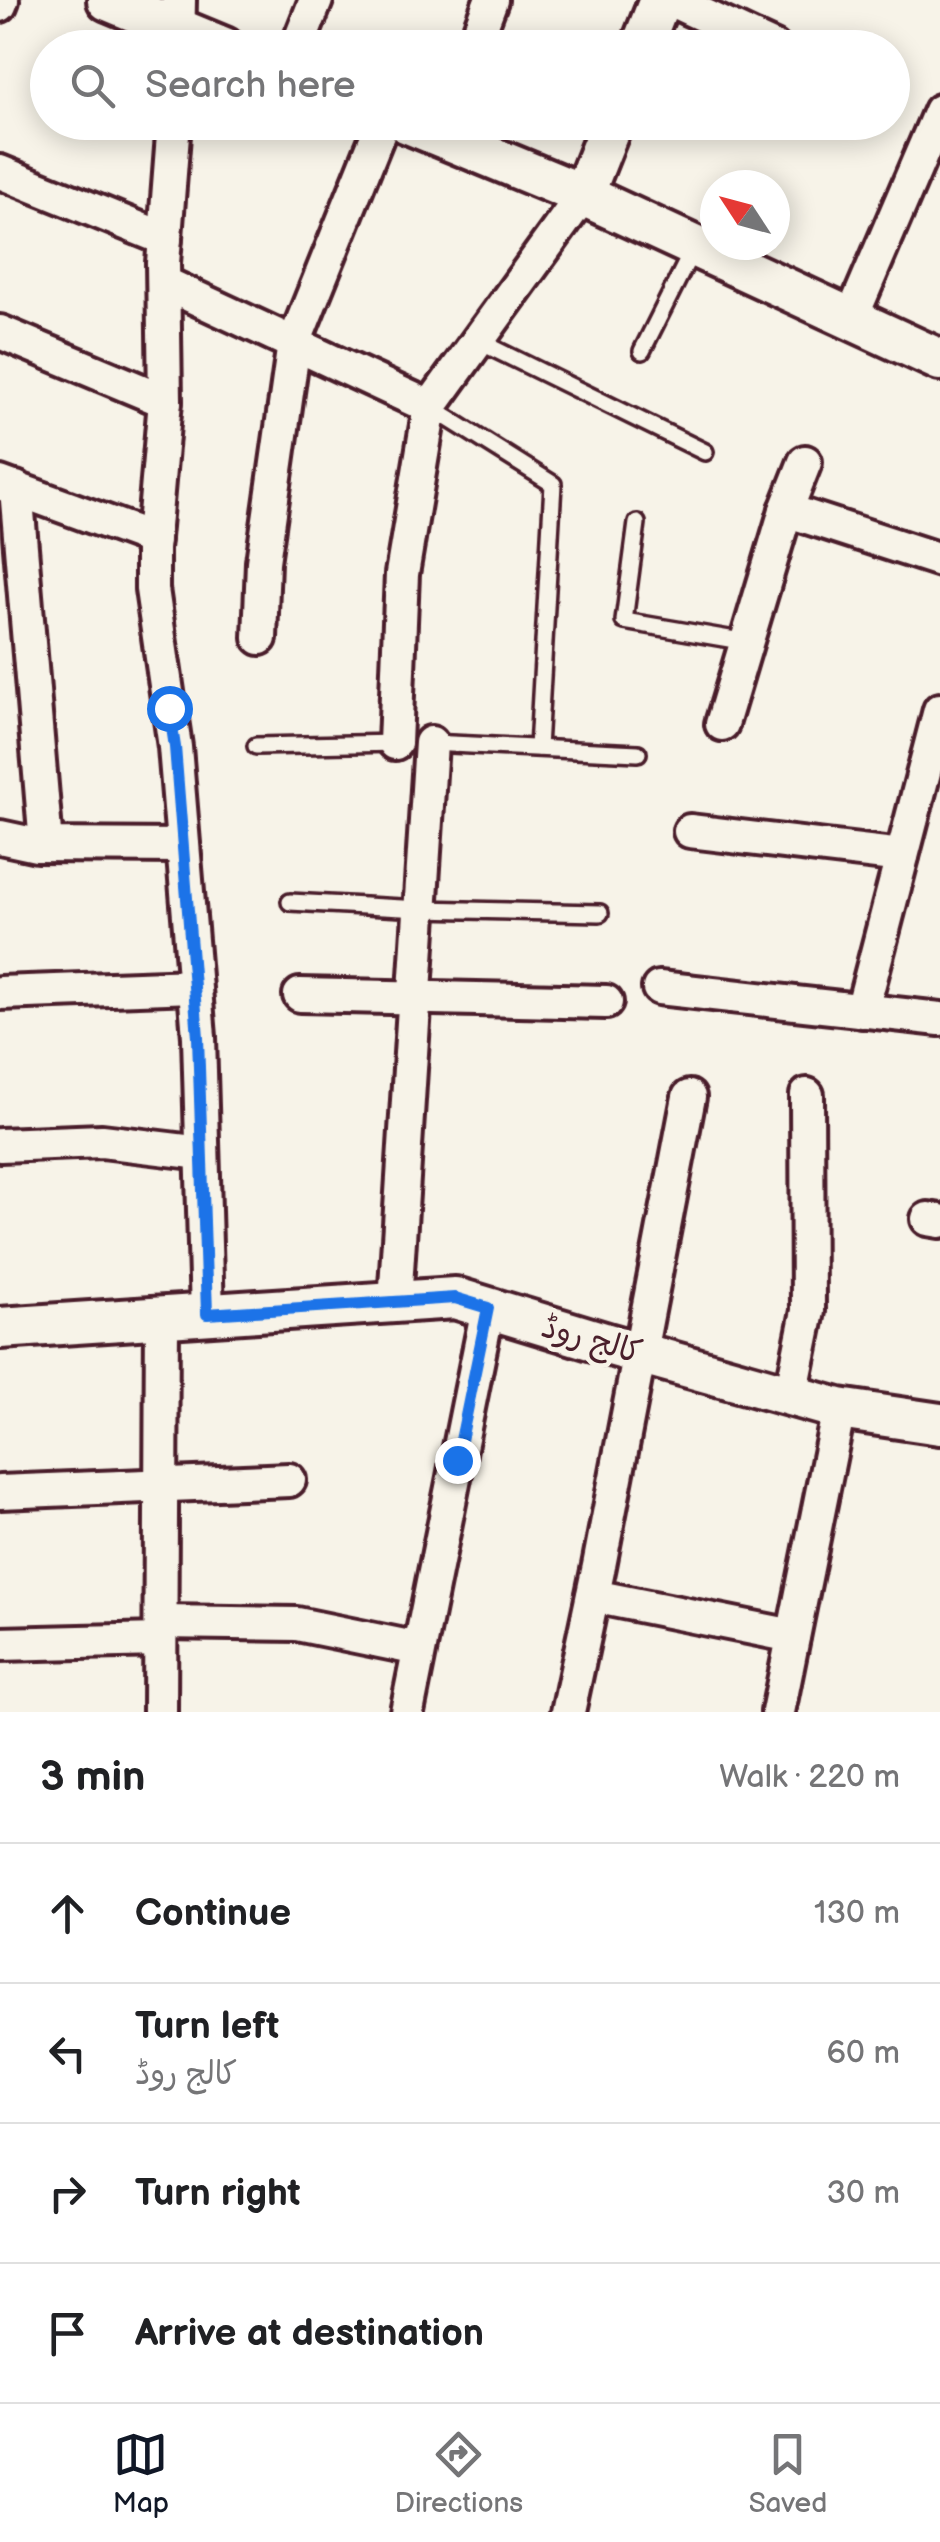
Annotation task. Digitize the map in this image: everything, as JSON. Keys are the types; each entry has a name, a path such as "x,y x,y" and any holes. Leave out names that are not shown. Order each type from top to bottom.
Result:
{"street":[{"path":"108,0 178,26"},
{"path":"305,30 316,0"},
{"path":"480,30 491,0"},
{"path":"648,30 660,0"},
{"path":"670,0 735,30"},
{"path":"851,318 940,111"},
{"path":"173,140 165,239 165,401 152,589 175,747 194,986 207,1314"},
{"path":"260,638 263,562 294,344 376,140"},
{"path":"459,140 940,360"},
{"path":"395,743 402,574 430,407 583,195 605,140"},
{"path":"0,172 165,239"},
{"path":"164,283 430,407"},
{"path":"0,332 165,401"},
{"path":"722,724 804,462"},
{"path":"46,845 8,486 154,539"},
{"path":"786,510 940,560"},
{"path":"862,1011 940,710"},
{"path":"395,1302 431,742"},
{"path":"690,832 902,856"},
{"path":"0,836 46,845 183,846"},
{"path":"0,993 194,986"},
{"path":"659,988 940,1020"},
{"path":"300,995 606,1002"},
{"path":"791,1395 808,1310 807,1095"},
{"path":"568,1712 689,1097"},
{"path":"0,1145 102,1141 202,1153"},
{"name":"کالج روڈ","path":"0,1328 455,1298 839,1409 940,1424"},
{"path":"407,1712 488,1308"},
{"path":"160,1712 162,1316"},
{"path":"778,1712 839,1409"},
{"path":"0,1492 289,1480"},
{"path":"593,1596 793,1636"},
{"path":"0,1644 161,1630 297,1624 420,1649"}],"lane":[{"path":"642,351 695,246"},
{"path":"478,341 705,452"},
{"path":"430,407 553,484 538,748"},
{"path":"637,523 624,621 746,642"},
{"path":"256,746 431,742 638,753"},
{"path":"290,902 600,913"}],"route":[{"path":"169,708 198,1037 207,1314 455,1298 488,1308 457,1460"}]}
